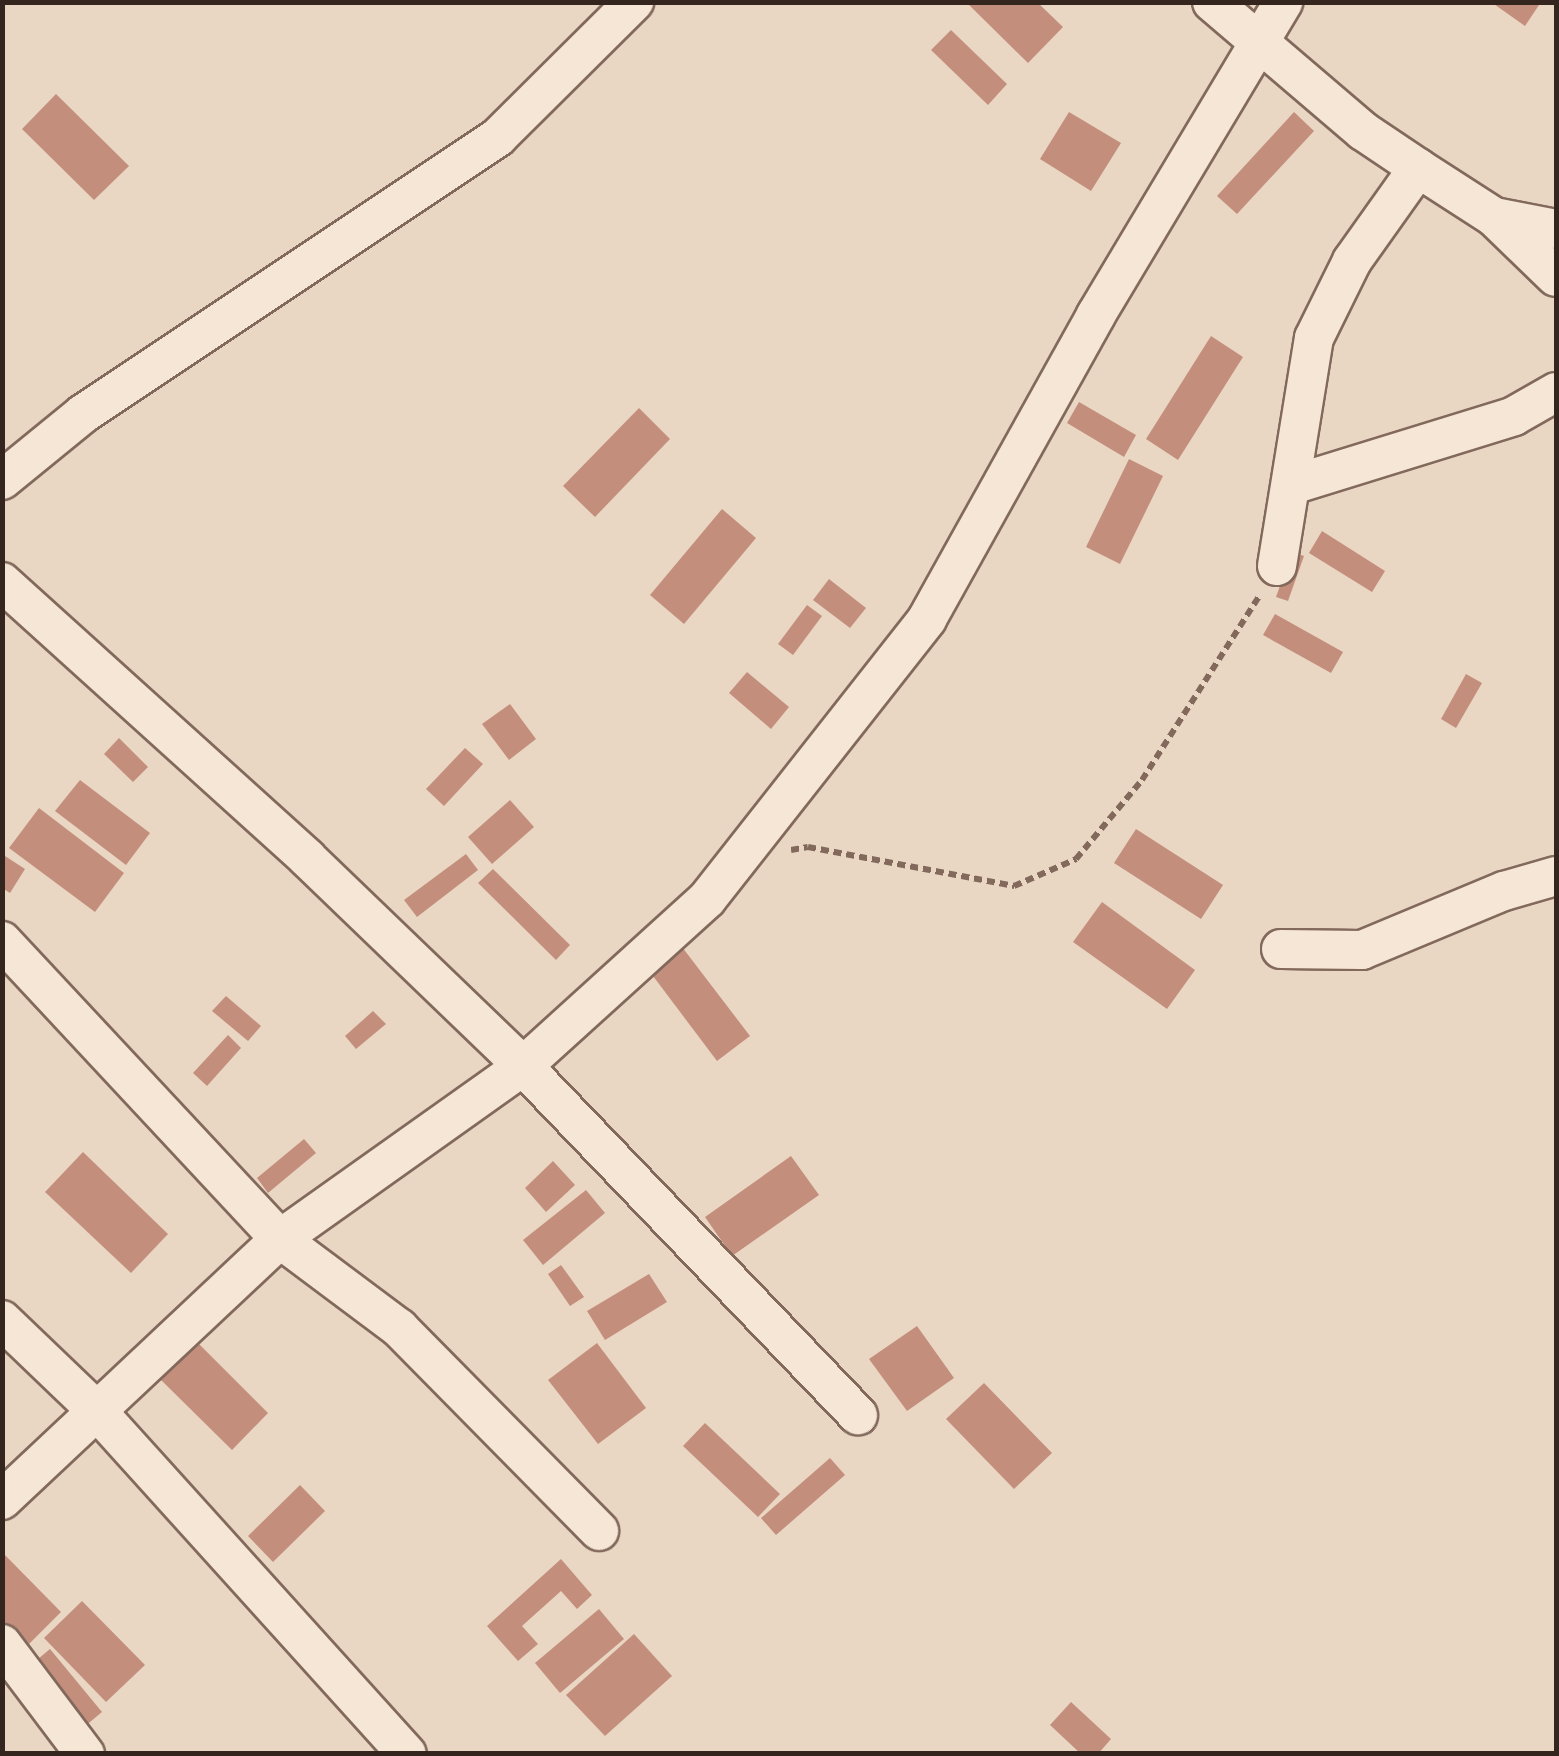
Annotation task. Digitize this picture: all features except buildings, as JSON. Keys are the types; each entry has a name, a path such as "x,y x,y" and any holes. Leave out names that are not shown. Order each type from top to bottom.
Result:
{"street":[{"path":"2,480 83,414 498,137 634,2"},
{"path":"1212,2 1362,131 1494,217 1556,277"},
{"path":"2,1500 280,1239 524,1066 707,899 927,619 1257,42 1284,2"},
{"path":"1278,566 1295,484 1314,338 1352,261 1418,168"},
{"path":"1494,217 1556,229"},
{"path":"1295,484 1514,416 1556,392"},
{"path":"2,582 307,858 524,1066 858,1415"},
{"path":"1280,949 1362,950 1504,890 1556,876"},
{"path":"2,941 280,1239 399,1328 599,1532"},
{"path":"2,1320 97,1411 406,1754"},
{"path":"2,1644 85,1754"}],"path":[{"path":"736,863 808,846 1014,886 1076,858 1202,695 1278,566"}]}
